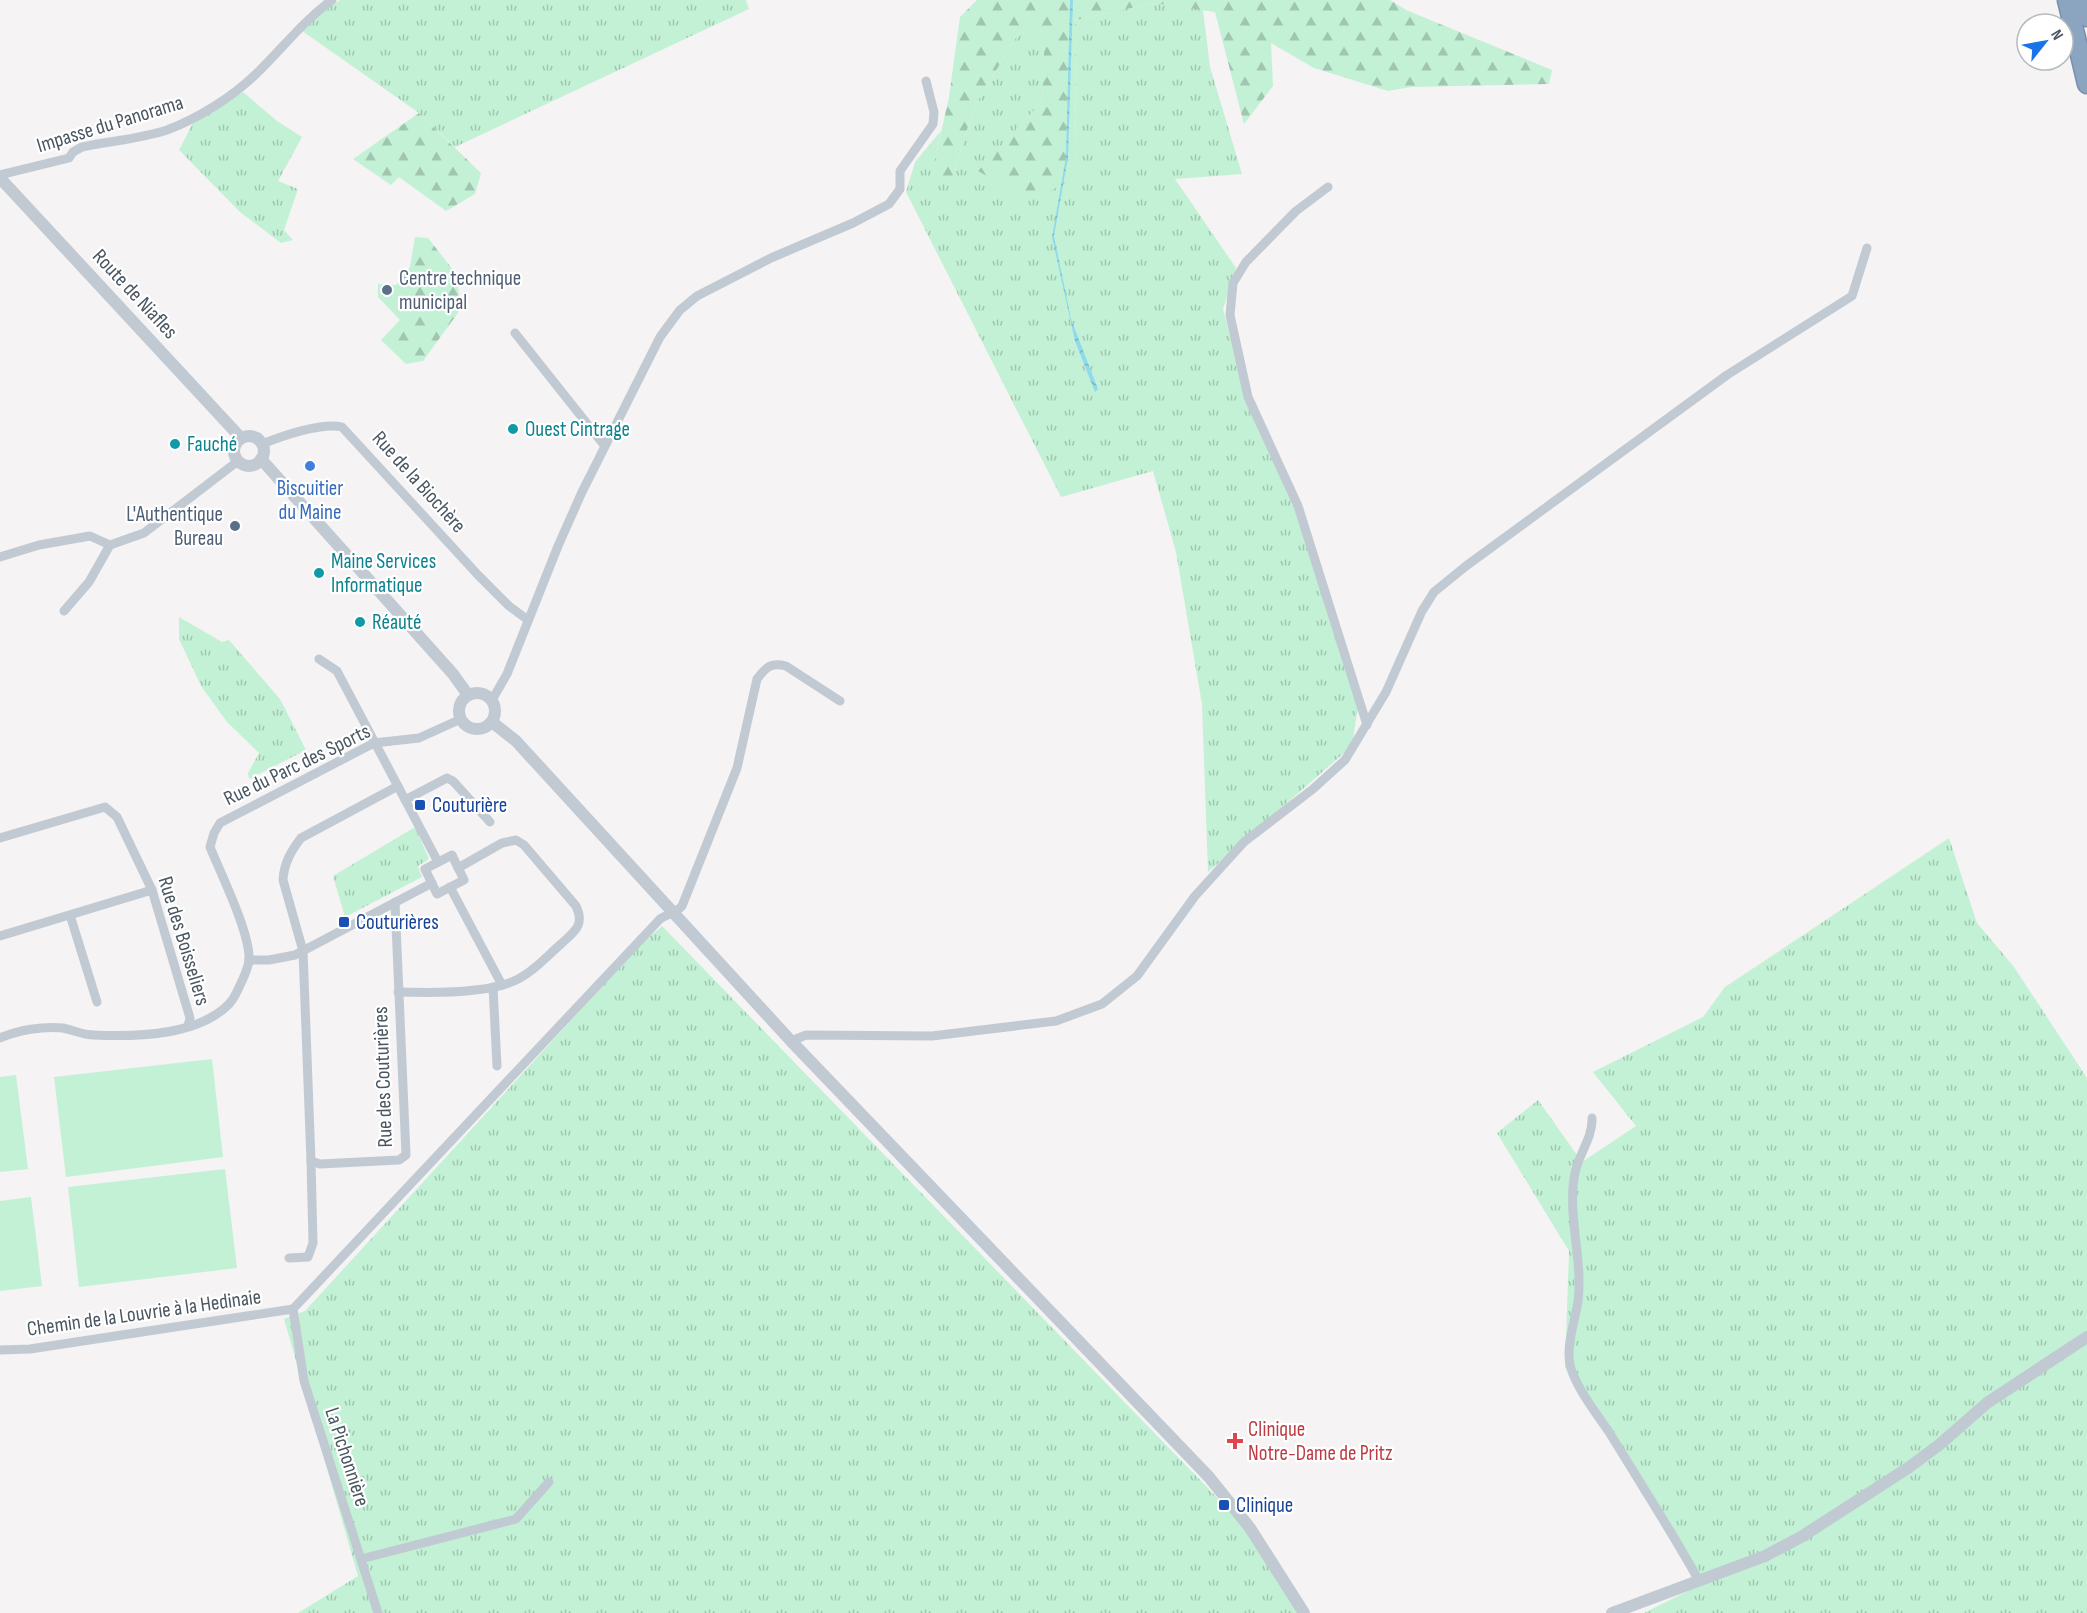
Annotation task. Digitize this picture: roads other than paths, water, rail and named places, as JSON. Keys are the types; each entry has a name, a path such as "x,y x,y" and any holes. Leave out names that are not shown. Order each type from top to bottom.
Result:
{"highway":[{"path":"2067,0 2087,84"},
{"path":"2083,0 2087,17"}],"street":[{"name":"Impasse du Panorama","path":"0,176 69,158 73,152 82,147 166,130 192,120 256,74 293,34 332,0"},
{"path":"492,700 507,674 558,546 604,445 660,337 680,310 697,296 771,258 853,223 889,204 900,189 900,171 933,124 934,112 926,81"},
{"name":"Route de Niafles","path":"0,176 241,438"},
{"path":"1328,187 1296,211 1246,262 1233,284 1230,315 1248,397 1298,506 1366,725"},
{"path":"791,1041 806,1035 932,1036 1022,1026 1056,1021 1102,1004 1137,976 1194,896 1244,842 1313,789 1345,760 1386,693 1422,611 1434,592 1466,566 1727,375 1852,296 1867,249"},
{"path":"514,333 604,445"},
{"name":"Rue de la Biochère","path":"262,444 279,437 327,426 342,427 478,575 508,606 528,620"},
{"path":"255,437 262,444 264,452 261,459 250,466 238,461 234,449 241,438 255,437"},
{"path":"261,459 453,674 468,695"},
{"path":"64,611 89,582 110,545 144,533 238,461"},
{"path":"0,557 39,545 90,536 110,545"},
{"path":"319,659 337,671 438,862"},
{"path":"293,1310 660,919 682,906 737,768 757,679 765,669 776,664 786,666 840,701"},
{"path":"478,693 492,700 496,711 488,727 476,730 461,720 459,708 468,695 478,693"},
{"name":"Rue du Parc des Sports","path":"249,960 246,939 210,847 220,823 374,743 419,738 461,720"},
{"path":"492,722 516,741 791,1041 1209,1477 1250,1528 1304,1613"},
{"path":"405,800 447,778 453,781 490,822"},
{"path":"289,1258 308,1257 313,1244 303,951 283,880 283,869 291,851 301,838 398,786"},
{"name":"Rue des Boisseliers","path":"0,838 105,807 117,817 152,890 190,1018 188,1026"},
{"path":"398,992 477,990 515,981 536,967 577,929 580,916 576,906 524,845 516,840 502,843 458,868"},
{"path":"452,855 458,868 464,880 437,894 425,869 452,855"},
{"path":"0,1038 12,1032 44,1028 63,1028 90,1035 131,1036 174,1031 188,1026 219,1013 230,1004 235,997 249,960 269,960 295,955 432,883"},
{"path":"450,887 497,986 497,1066"},
{"path":"0,936 152,890"},
{"name":"Rue des Couturières","path":"311,1161 320,1164 399,1160 406,1155 395,902"},
{"path":"70,915 97,1002"},
{"path":"1592,1118 1592,1128 1578,1159 1574,1178 1578,1299 1570,1344 1570,1364 1588,1399 1699,1581"},
{"name":"Chemin de la Louvrie à la Hedinaie","path":"0,1350 30,1349 293,1310"},
{"name":"La Pichonnière","path":"293,1310 304,1381 378,1613"},
{"path":"1612,1613 1765,1556 1801,1537 1908,1468 1987,1403 2087,1337"},
{"path":"361,1559 516,1519 549,1482"}],"water":[{"path":"1070,0 1073,0 1068,157 1054,236 1071,319 1098,389 1095,392 1075,341 1052,237 1066,157"}],"place":[{"name":"Centre technique municipal","path":"387,290"},
{"name":"Ouest Cintrage","path":"513,429"},
{"name":"Fauché","path":"175,444"},
{"name":"Biscuitier du Maine","path":"310,466"},
{"name":"L'Authentique Bureau","path":"235,526"},
{"name":"Maine Services Informatique","path":"319,573"},
{"name":"Réauté","path":"360,622"},
{"name":"Couturière","path":"420,805"},
{"name":"Couturières","path":"344,922"},
{"name":"Clinique Notre-Dame de Pritz","path":"1235,1441"},
{"name":"Clinique","path":"1224,1505"}]}
